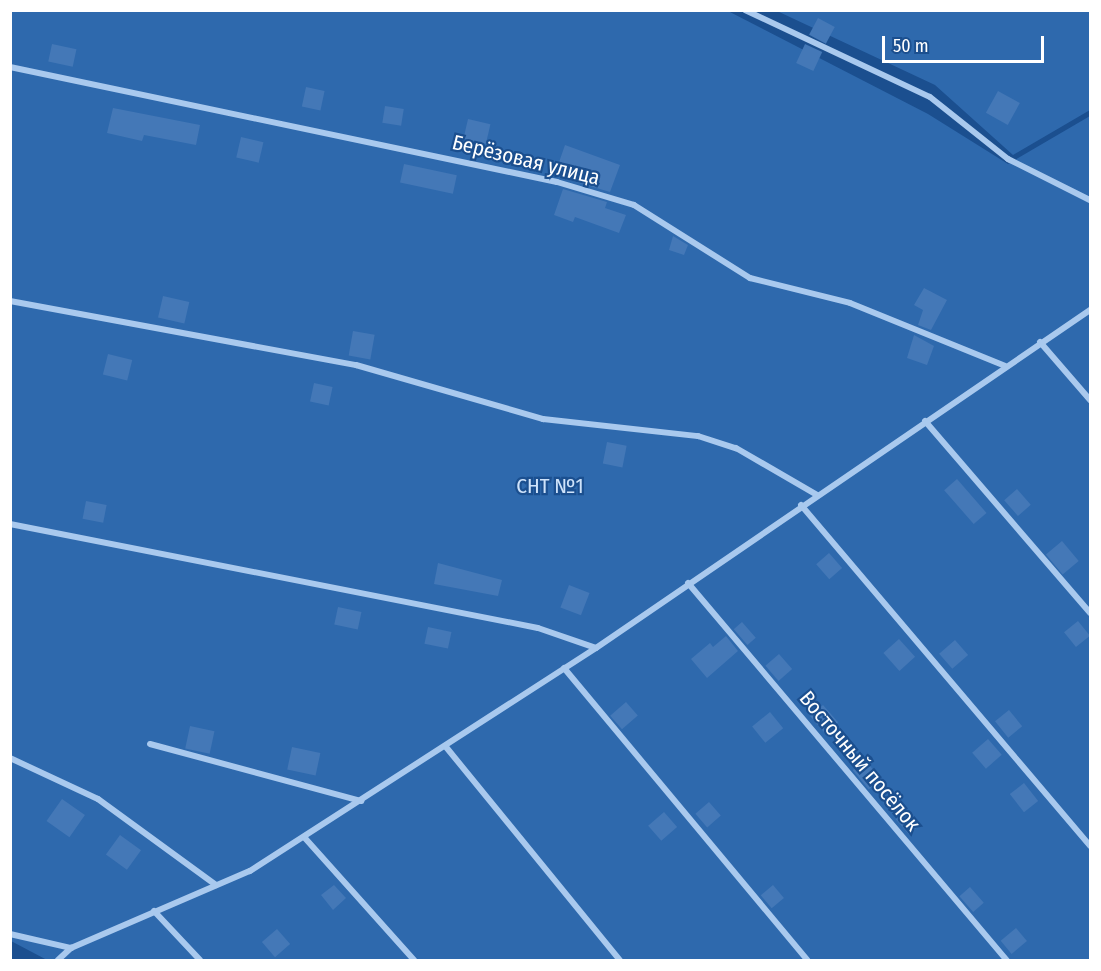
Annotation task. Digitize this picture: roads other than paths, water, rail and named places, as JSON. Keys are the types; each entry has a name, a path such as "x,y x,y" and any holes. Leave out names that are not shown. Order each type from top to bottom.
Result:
{"street":[{"path":"745,10 930,97 1008,159 1090,200"},
{"name":"Берёзовая улица","path":"10,67 568,185 634,206 750,278 850,303 1005,366"},
{"path":"10,301 356,366 543,419 698,436 736,448 817,495"},
{"path":"58,960 71,948 250,871 304,837 596,648 1040,342 1090,310"},
{"path":"1040,342 1090,400"},
{"path":"926,420 1090,613"},
{"path":"801,506 1090,846"},
{"path":"10,524 538,628 596,648"},
{"name":"Восточный посёлок","path":"688,583 1007,960"},
{"path":"564,668 807,960"},
{"path":"150,744 361,801"},
{"path":"446,747 620,960"},
{"path":"10,758 98,799 216,885"},
{"path":"304,837 414,960"},
{"path":"154,911 200,960"},
{"path":"10,934 71,948"}],"park label":[{"name":"СНТ №1","path":"550,486"}]}
